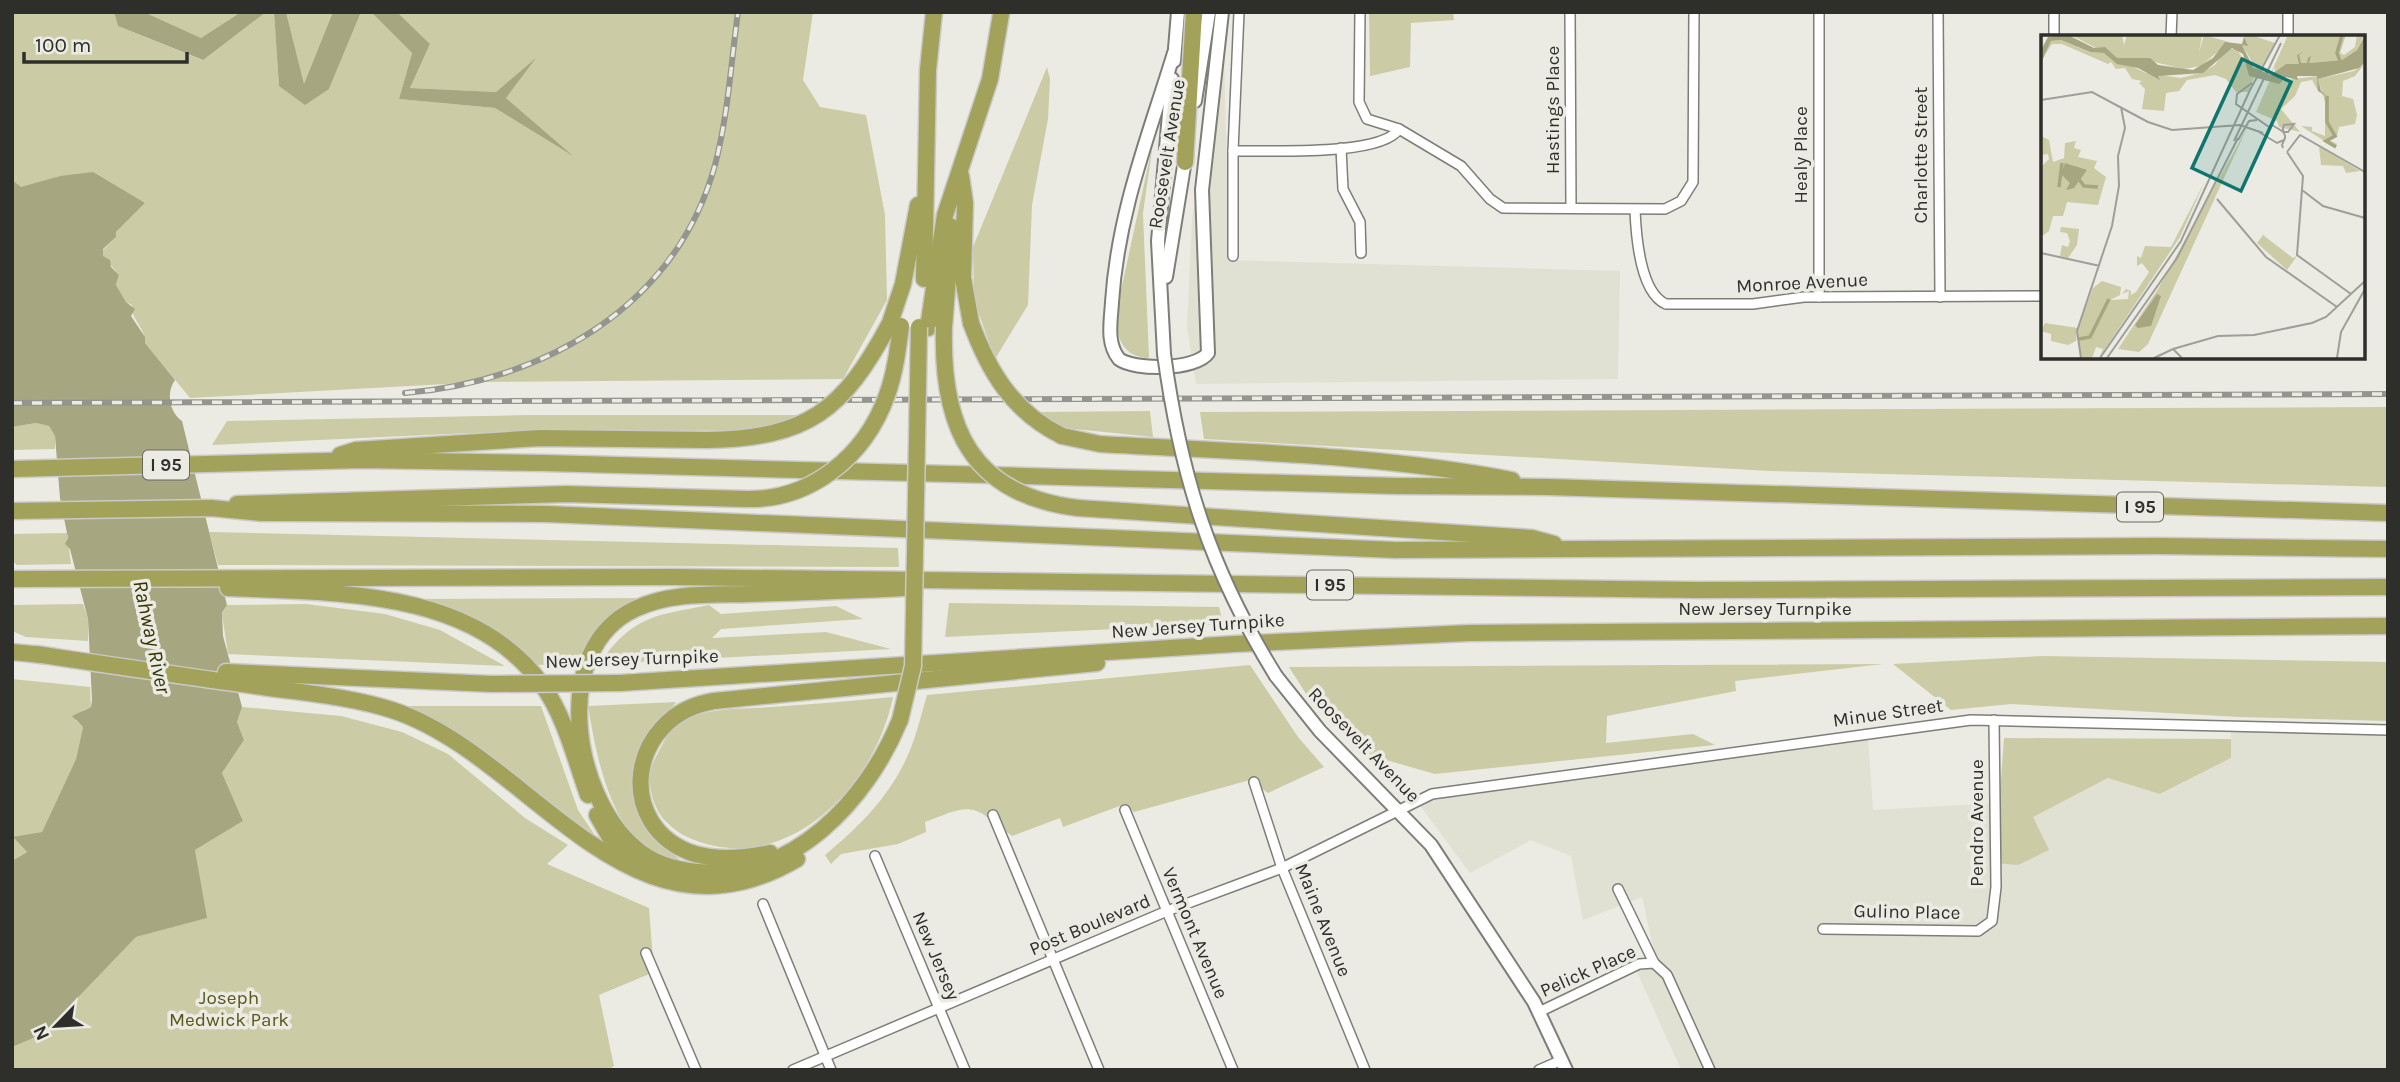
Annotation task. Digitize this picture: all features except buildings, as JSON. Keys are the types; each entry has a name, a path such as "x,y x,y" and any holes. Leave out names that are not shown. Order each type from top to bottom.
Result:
{"highway":[{"path":"934,12 928,70 926,150 926,255 930,327 923,635 918,692 868,780 836,817 818,833 776,859 757,866 723,872 689,871 670,867 635,849 609,817 600,798 581,729 579,684 585,664 605,630 635,609 670,598 1070,580"},
{"path":"1185,162 1194,12"},
{"path":"1000,14 990,79 960,173 930,327 943,355 954,423 975,459 989,475 1022,496 1078,508 1532,538 1577,550"},
{"path":"260,507 566,494 744,499 793,494 825,477 855,450 868,433 887,396 895,324 910,253 926,150"},
{"path":"960,173 965,202 963,278 971,323 988,363 1011,400 1043,427 1062,436 1100,444 1312,457 1470,472 1548,487"},
{"path":"359,455 513,439 761,438 814,418 846,391 895,324"},
{"name":"I 95","path":"12,469 320,462 359,455 2388,513"},
{"name":"I 95","path":"12,511 260,507 547,514 1315,548 1577,550 2145,546 2388,549"},
{"name":"New Jersey Turnpike","path":"274,584 675,577 1696,590 2388,587"},
{"path":"17,579 274,584 404,604 469,626 510,651 529,667 545,688 601,824 628,858 663,880"},
{"name":"New Jersey Turnpike","path":"291,684 620,683 1234,644 1469,633 2388,626"},
{"path":"818,833 775,852 744,857 715,858 679,846 653,820 641,790 642,765 650,741 671,717 698,704 1002,674 1234,644"},
{"path":"12,652 291,684 373,704 440,731 600,851 663,880 688,885 736,884 780,869 843,826 877,788 901,744 905,719"}],"main road":[{"name":"Roosevelt Avenue","path":"1178,12 1158,240 1164,354 1178,444 1202,529 1238,611 1276,676 1320,731 1399,810 1437,854 1539,1012 1564,1065"},
{"name":"Roosevelt Avenue","path":"1162,302 1209,12"},
{"path":"1174,53 1130,186 1115,267 1111,343 1119,359 1135,365 1191,364 1202,360 1208,353 1202,190 1222,12"}],"street":[{"path":"1233,256 1233,150 1240,12"},
{"path":"1360,12 1360,110 1372,122 1399,130 1461,166 1497,205 1510,209 1635,210 1670,208 1692,188 1695,162 1694,12"},
{"name":"Hastings Place","path":"1570,12 1571,208"},
{"name":"Healy Place","path":"1819,12 1819,297"},
{"name":"Charlotte Street","path":"1938,12 1940,297"},
{"path":"2054,12 2054,35"},
{"path":"2171,35 2172,12"},
{"path":"2288,12 2288,35"},
{"path":"1233,150 1340,148 1385,141 1399,130"},
{"path":"1340,148 1343,189 1360,222 1361,253"},
{"name":"Monroe Avenue","path":"1635,210 1643,265 1652,294 1662,302 1753,304 1783,298 1819,297 2041,296"},
{"name":"Minue Street","path":"1399,810 1432,794 1451,791 1971,720 2388,730"},
{"name":"Pendro Avenue","path":"1989,924 1992,921 1996,887 1994,720"},
{"name":"Maine Avenue","path":"1254,782 1282,868 1365,1070"},
{"name":"Vermont Avenue","path":"1125,810 1233,1070"},
{"name":"Post Boulevard","path":"793,1070 1167,911 1282,868 1399,810"},
{"path":"993,815 1099,1070"},
{"name":"New Jersey","path":"875,856 965,1070"},
{"name":"Pelick Place","path":"1539,1012 1639,964 1654,963 1618,889"},
{"path":"763,904 831,1070"},
{"name":"Gulino Place","path":"1823,929 1978,931 1989,924"},
{"path":"646,953 696,1070"},
{"path":"1654,963 1667,975 1710,1070"},
{"path":"1539,1070 1564,1065"}],"shaded area":[{"path":"1219,49 1224,51 1229,260 1620,271 1618,379 1196,384 1187,327 1192,219"},
{"path":"2231,725 2388,727 2388,1070 1681,1070 1634,965 1655,956 1642,897 1583,920 1571,856 1531,840 1470,873 1413,796 1525,778 1868,736 1873,810 1998,803 2032,817 2109,778 2161,794 2231,758"}],"green space":[{"path":"12,12 114,12 118,26 202,60 266,12 274,12 279,86 329,89 361,12 371,12 412,53 399,99 495,108 568,153 506,98 533,61 496,92 410,88 430,44 397,12 813,12 803,80 820,107 866,115 885,215 887,300 843,379 482,382 190,398 145,343 132,305 126,302 116,285 119,275 103,256 103,250 116,237 116,232 145,203 60,176 21,188 12,180"},
{"path":"144,12 241,12 201,38"},
{"path":"286,12 333,12 304,85"},
{"path":"1369,12 1453,12 1454,20 1411,23 1410,67 1370,76"},
{"path":"1047,67 1050,79 1048,119 1032,205 1028,305 995,359 974,300 973,247"},
{"path":"1153,143 1143,213 1149,358 1128,351 1120,340 1115,318"},
{"path":"2388,407 2388,487 1770,471 1204,439 1200,412"},
{"path":"1150,411 1153,437 1065,428 1037,412"},
{"path":"529,415 801,415 761,430 470,433 212,445 227,421"},
{"path":"36,423 49,426 55,436 55,449 12,450 12,427"},
{"path":"209,532 898,548 899,567 218,565"},
{"path":"67,533 71,564 17,565 12,561 12,534"},
{"path":"651,598 605,621 590,638 579,664 535,665 415,599"},
{"path":"949,603 1219,607 1223,624 945,637"},
{"path":"83,604 88,619 88,641 26,637 12,631 12,605"},
{"path":"306,604 385,614 440,630 505,666 228,654 222,614 227,605"},
{"path":"709,605 721,614 836,606 863,619 721,629 712,638 826,632 891,649 599,664 623,636 646,620"},
{"path":"2043,656 2388,662 2388,721 2239,717 2011,704 1951,710 1893,664"},
{"path":"1883,664 1735,681 1736,691 1607,716 1606,743 1693,734 1715,745 1435,774 1372,756 1310,700 1289,667"},
{"path":"1250,665 1298,737 1324,767 1268,793 1250,780 1134,812 1125,804 1063,827 1060,818 1012,836 979,812 963,809 925,822 926,832 898,844 841,854 831,864 825,855 861,823 900,772 916,734 927,695"},
{"path":"12,679 90,687 91,707 83,710 75,720 83,727 76,759 42,832 14,838 27,852 12,861"},
{"path":"893,697 884,729 868,761 848,789 824,814 796,833 765,845 732,848 697,841 683,834 664,820 656,807 650,784 653,764 670,733 678,724 693,716 726,710"},
{"path":"676,702 633,765 632,796 647,830 681,861 655,854 639,842 626,827 607,788 588,706"},
{"path":"404,706 541,706 578,810 600,843"},
{"name":"Joseph Medwick Park","path":"242,707 341,716 402,732 448,754 525,818 568,845 547,864 649,908 654,972 599,995 614,1066 607,1070 12,1070 12,1047 43,1034 136,937 206,918 195,850 243,821 222,773 244,740 237,722"},
{"path":"2004,738 2231,739 2231,758 2160,794 2108,778 2033,817 2049,850 2018,865 1995,863"}],"water":[{"path":"114,12 144,12 201,38 241,12 266,12 203,60 118,26"},
{"path":"274,12 286,12 304,84 333,12 361,12 329,89 305,105 279,86"},
{"path":"371,12 397,12 430,44 410,88 496,92 536,58 506,98 573,156 495,108 399,99 412,53"},
{"name":"Rahway River","path":"93,172 145,203 116,232 116,237 103,249 103,256 110,260 111,267 119,275 116,285 126,302 135,309 131,316 145,337 145,343 175,380 170,390 170,402 182,421 227,605 222,613 223,636 242,707 237,722 244,740 222,773 243,821 195,850 207,918 136,937 43,1034 12,1047 12,861 27,852 13,837 42,832 76,759 83,727 72,716 91,707 92,700 88,619 70,549 65,544 68,538 60,498 55,436 49,426 36,423 12,427 12,180 21,187 60,176"}],"railway":[{"path":"405,393 457,386 507,372 554,353 597,328 636,296 670,259 696,215 715,165 726,109 738,12"},
{"path":"12,403 2388,394"}]}
